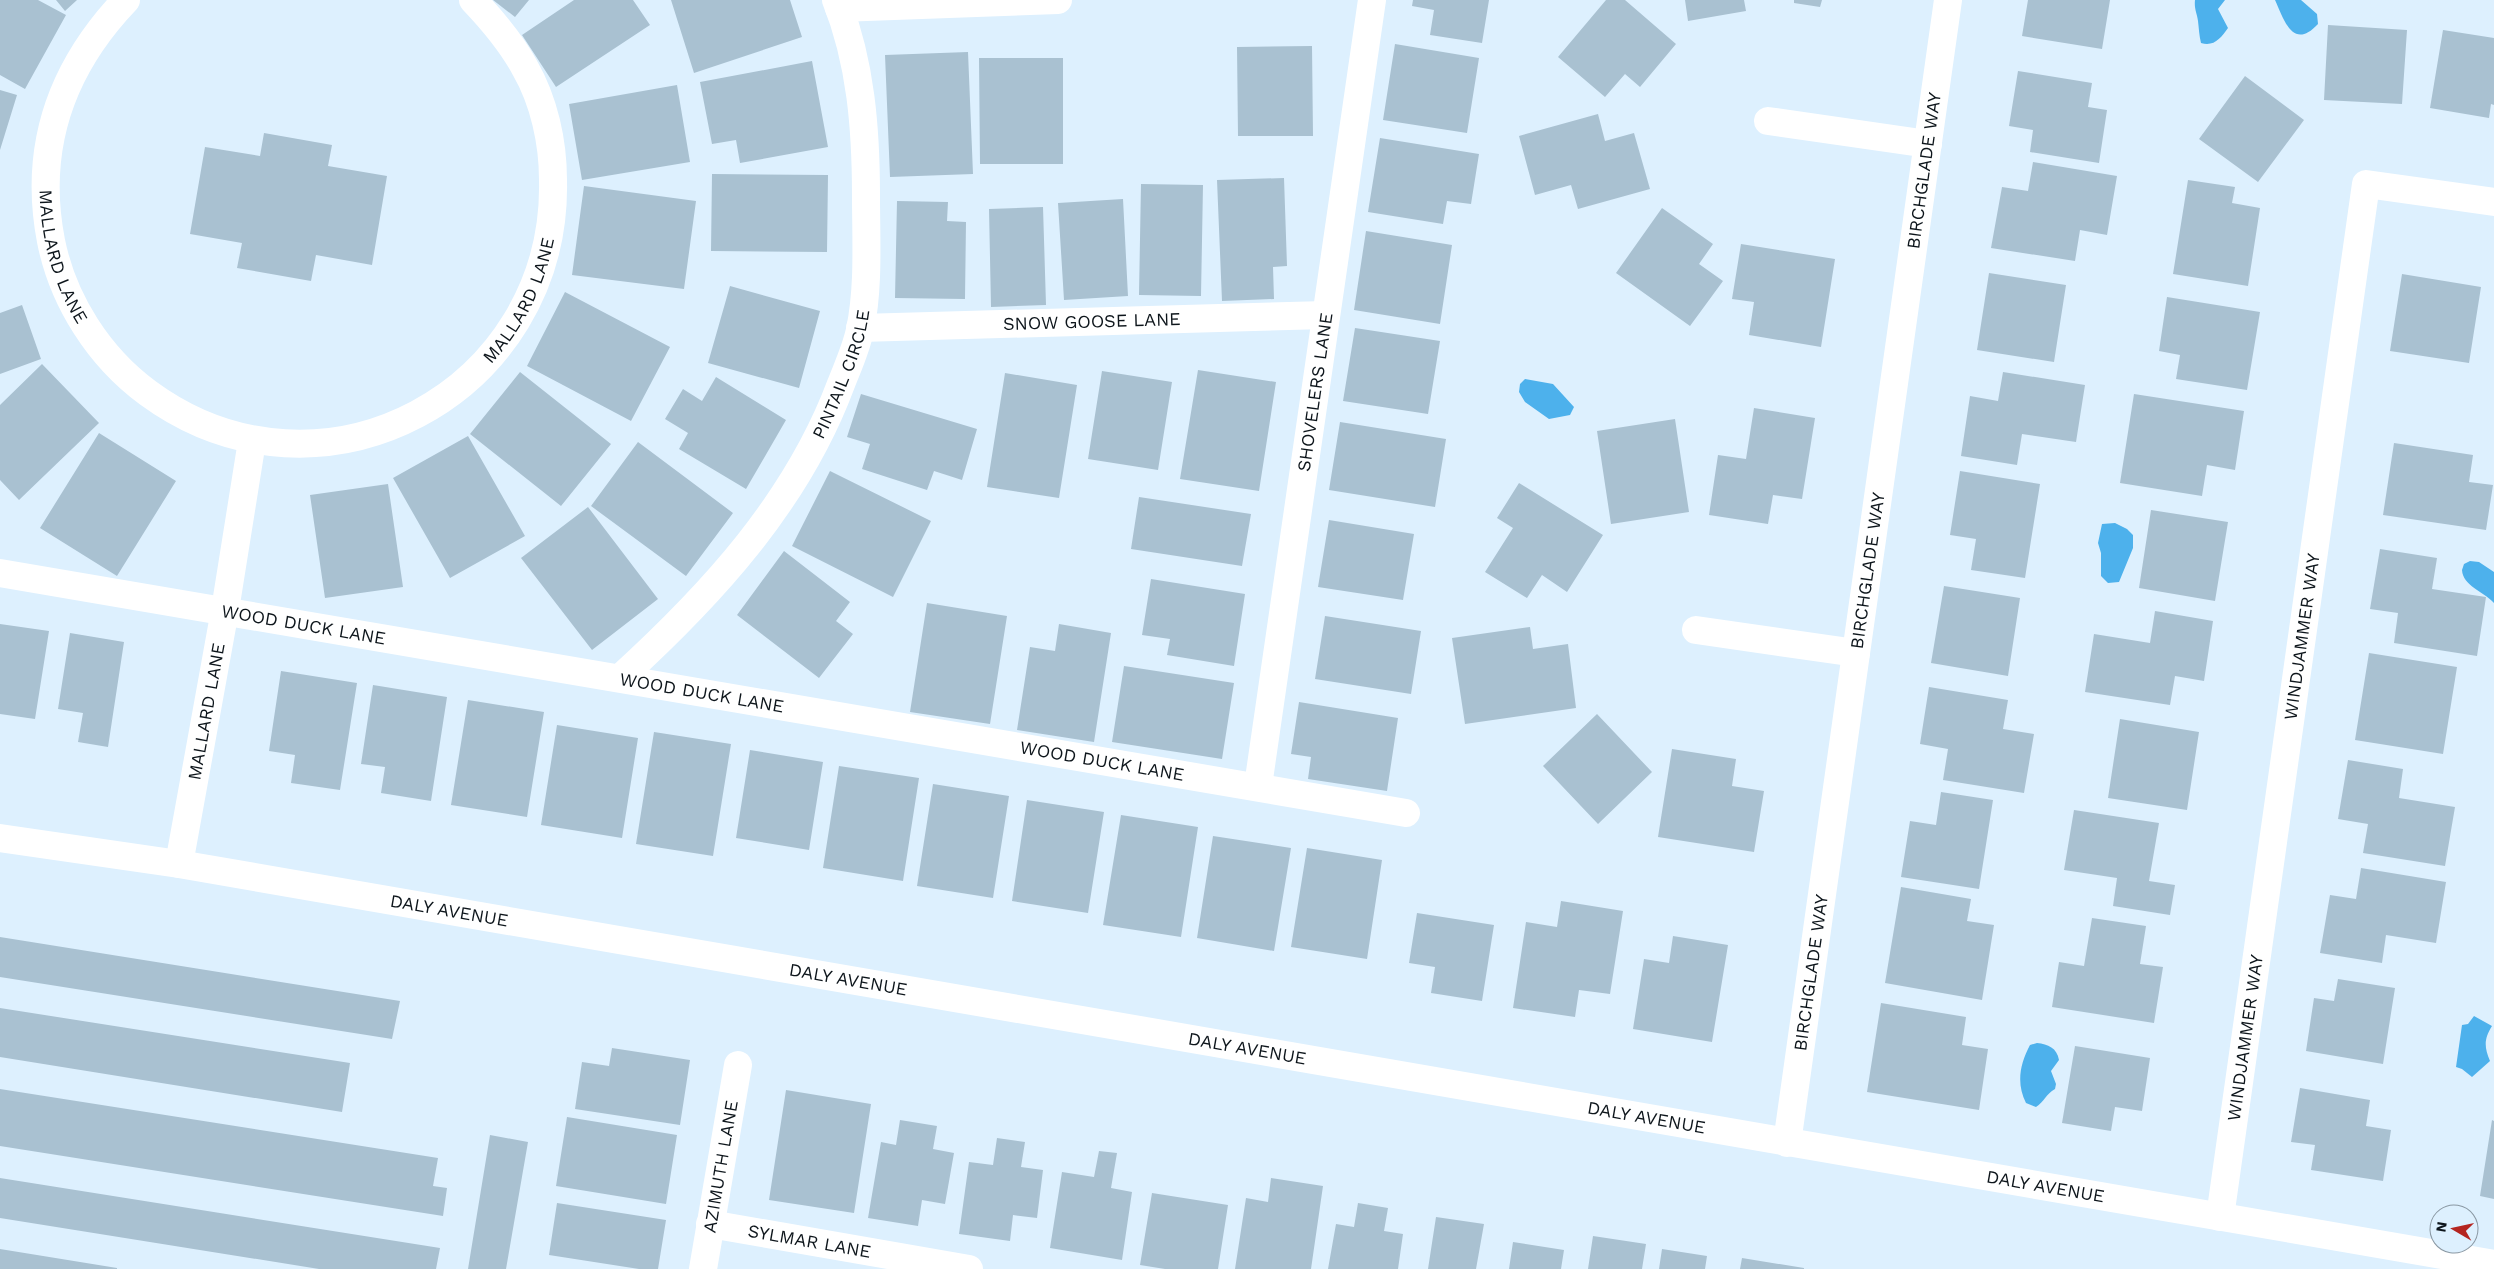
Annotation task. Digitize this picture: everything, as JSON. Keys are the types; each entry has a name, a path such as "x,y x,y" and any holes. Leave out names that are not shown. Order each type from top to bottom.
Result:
{"street":[{"name":"MALLARD LANE","path":"126,0 94,36 70,77 54,120 46,166 46,204 55,260 72,303 97,343 128,378 166,406 207,427 252,441 300,445 347,440 392,426 434,405 473,375 504,341 528,299 545,255 554,208 553,160 544,114 526,70 501,29 473,0"},
{"path":"838,4 1058,0"},
{"name":"SHOVELERS LANE","path":"1258,786 1372,0"},
{"name":"BIRCHGLADE WAY","path":"1787,1143 1948,0"},
{"name":"PINTAIL CIRCLE","path":"620,678 668,634 719,579 769,518 801,469 833,408 854,352 860,328 866,265 866,141 859,82 838,4"},
{"path":"1768,121 1928,144"},
{"name":"WINDJAMMER WAY","path":"2220,1217 2366,184 2494,202"},
{"name":"SNOW GOOSE LANE","path":"860,328 1326,315"},
{"name":"MALLARD LANE","path":"179,864 225,610 252,441"},
{"name":"WOOD DUCK LANE","path":"0,573 1258,786 1406,813"},
{"path":"1696,630 1856,654"},
{"name":"DALY AVENUE","path":"0,838 179,864 2494,1264"},
{"name":"AZIMUTH LANE","path":"703,1269 738,1065"},
{"name":"SYLMAR LANE","path":"710,1224 969,1269"}],"water":[{"path":"2195,0 2225,0 2218,9 2228,28 2213,43 2201,43"},
{"path":"2275,0 2301,0 2317,14 2318,24 2309,32 2296,34 2286,24"},
{"path":"1525,379 1553,384 1574,407 1570,415 1549,419 1525,402 1519,392 1520,384"},
{"path":"2115,523 2127,529 2133,535 2133,548 2119,582 2108,583 2101,576 2101,553 2098,543 2102,524"},
{"path":"2470,561 2479,562 2494,572 2494,603 2463,576 2464,564"},
{"path":"2474,1016 2492,1026 2487,1035 2486,1043 2490,1061 2472,1077 2456,1067 2462,1025 2468,1024"},
{"path":"2037,1043 2051,1047 2056,1052 2059,1060 2051,1071 2056,1084 2055,1089 2036,1107 2026,1103 2021,1088 2020,1074 2030,1045"}],"building":[{"path":"0,0 38,0 66,15 25,89 0,75"},
{"path":"56,0 77,0 65,11"},
{"path":"493,0 529,0 515,17"},
{"path":"574,0 633,0 650,25 556,87 522,35"},
{"path":"671,0 790,0 802,37 694,73"},
{"path":"1413,0 1489,0 1482,43 1430,35 1434,10 1412,6"},
{"path":"1606,0 1625,0 1676,44 1640,87 1625,74 1605,97 1558,57"},
{"path":"1685,0 1744,0 1746,11 1688,21"},
{"path":"1794,0 1822,0 1820,7 1794,3"},
{"path":"2028,0 2110,0 2102,49 2022,36"},
{"path":"2328,25 2407,30 2402,104 2324,100"},
{"path":"2443,30 2494,38 2494,105 2491,104 2489,118 2430,108"},
{"path":"1395,44 1479,58 1467,133 1383,120"},
{"path":"1312,46 1313,136 1238,136 1237,47"},
{"path":"968,52 973,174 890,177 885,55"},
{"path":"979,58 1063,58 1063,164 980,164"},
{"path":"812,61 828,147 740,163 736,140 712,144 700,82"},
{"path":"2018,71 2092,83 2088,107 2107,110 2099,163 2030,152 2033,130 2009,126"},
{"path":"2245,76 2304,120 2258,182 2199,139"},
{"path":"677,85 690,162 582,180 569,104"},
{"path":"0,90 17,95 0,150"},
{"path":"1598,114 1605,141 1634,133 1650,189 1578,209 1571,185 1535,195 1519,136"},
{"path":"264,133 332,145 328,166 387,176 372,265 316,255 311,281 237,268 242,243 190,234 205,147 260,156"},
{"path":"1380,138 1479,154 1471,204 1447,201 1443,224 1368,212"},
{"path":"2033,162 2117,176 2107,235 2080,230 2075,261 1991,248 2002,187 2028,191"},
{"path":"712,174 828,175 827,252 711,251"},
{"path":"1284,178 1287,266 1273,267 1274,299 1222,301 1217,180"},
{"path":"2188,180 2235,187 2232,203 2260,208 2248,286 2173,274"},
{"path":"1141,184 1203,185 1201,296 1139,295"},
{"path":"584,186 696,201 684,289 572,275"},
{"path":"1123,199 1128,296 1064,300 1058,203"},
{"path":"897,201 948,202 947,221 966,222 965,299 895,298"},
{"path":"1043,207 1046,305 991,307 989,209"},
{"path":"1662,208 1713,244 1699,264 1723,281 1690,326 1616,273"},
{"path":"1366,231 1452,245 1440,324 1354,310"},
{"path":"1741,244 1835,259 1821,347 1749,335 1754,302 1732,299"},
{"path":"1989,273 2066,285 2054,362 1977,350"},
{"path":"2402,274 2481,287 2469,363 2390,351"},
{"path":"730,286 820,311 799,388 708,363"},
{"path":"565,292 670,347 631,421 527,366"},
{"path":"2167,297 2260,312 2247,390 2176,379 2180,355 2159,351"},
{"path":"22,305 41,359 0,374 0,313"},
{"path":"1355,328 1440,341 1428,414 1343,401"},
{"path":"42,364 99,423 19,500 0,480 0,405"},
{"path":"1198,370 1276,382 1259,491 1180,479"},
{"path":"1102,371 1172,382 1158,470 1088,459"},
{"path":"520,372 611,444 561,506 470,434"},
{"path":"2003,372 2085,385 2076,442 2022,434 2017,465 1961,456 1970,396 1998,401"},
{"path":"1005,373 1077,385 1059,498 987,487"},
{"path":"716,377 786,420 746,489 679,449 688,433 665,419 683,389 702,401"},
{"path":"861,394 977,429 962,480 934,471 927,490 862,469 870,444 847,437"},
{"path":"2134,394 2244,411 2235,470 2207,465 2202,496 2120,483"},
{"path":"1754,408 1815,418 1802,499 1773,495 1768,524 1709,515 1718,455 1746,459"},
{"path":"1675,419 1689,512 1611,524 1597,431"},
{"path":"1340,422 1446,439 1435,507 1329,490"},
{"path":"99,433 176,481 117,576 40,528"},
{"path":"468,436 525,536 450,578 393,478"},
{"path":"638,442 733,513 686,576 591,506"},
{"path":"2394,443 2473,455 2469,482 2493,485 2486,530 2383,515"},
{"path":"830,471 931,521 893,597 792,546"},
{"path":"1960,471 2040,484 2025,578 1971,570 1976,539 1950,535"},
{"path":"1519,483 1603,535 1567,592 1542,575 1527,598 1485,572 1513,528 1497,518"},
{"path":"388,484 403,587 325,598 310,495"},
{"path":"1139,497 1251,514 1242,566 1131,549"},
{"path":"588,507 658,599 592,650 521,558"},
{"path":"2151,510 2228,522 2215,601 2139,588"},
{"path":"1329,520 1414,534 1403,600 1318,587"},
{"path":"2380,549 2437,558 2432,589 2486,597 2477,656 2394,643 2398,613 2370,609"},
{"path":"784,551 850,602 836,621 853,634 819,678 737,615"},
{"path":"1151,579 1245,594 1234,666 1167,655 1170,639 1142,635"},
{"path":"1944,586 2020,598 2008,676 1931,663"},
{"path":"927,603 1007,616 990,724 910,712"},
{"path":"2155,611 2213,621 2204,681 2175,676 2170,705 2085,692 2094,634 2150,643"},
{"path":"1325,616 1421,631 1411,694 1315,679"},
{"path":"0,624 49,631 35,719 0,714"},
{"path":"1059,624 1111,633 1094,742 1017,730 1030,647 1055,651"},
{"path":"1530,627 1533,649 1568,644 1576,708 1465,724 1452,638"},
{"path":"70,633 124,642 108,747 78,742 83,713 58,709"},
{"path":"2369,653 2457,667 2443,754 2355,740"},
{"path":"1124,666 1234,683 1222,759 1112,742"},
{"path":"281,671 357,683 340,790 291,783 295,755 269,751"},
{"path":"373,685 447,697 431,801 381,793 385,767 361,764"},
{"path":"1929,687 2008,700 2003,729 2034,734 2024,793 1943,780 1948,749 1920,744"},
{"path":"468,700 544,712 527,817 451,805"},
{"path":"1299,702 1398,718 1387,791 1308,779 1311,757 1291,754"},
{"path":"1597,714 1652,772 1598,824 1543,766"},
{"path":"2120,719 2199,732 2187,810 2108,798"},
{"path":"557,725 638,738 622,838 541,825"},
{"path":"654,732 731,744 713,856 636,844"},
{"path":"1672,749 1736,759 1732,786 1764,791 1754,852 1658,837"},
{"path":"750,750 823,762 809,850 736,838"},
{"path":"2348,760 2403,769 2399,798 2455,807 2445,866 2363,853 2368,824 2338,819"},
{"path":"839,766 919,778 903,881 823,868"},
{"path":"933,784 1009,796 993,898 917,886"},
{"path":"1941,792 1993,800 1979,889 1901,877 1910,821 1936,825"},
{"path":"1027,800 1104,812 1088,913 1012,901"},
{"path":"2074,810 2159,823 2149,881 2175,885 2170,915 2113,906 2117,878 2064,870"},
{"path":"1121,815 1198,827 1181,937 1103,925"},
{"path":"1213,836 1291,848 1274,951 1197,938"},
{"path":"1307,848 1382,860 1367,959 1291,947"},
{"path":"2361,868 2446,882 2436,943 2386,935 2382,963 2320,953 2330,895 2356,899"},
{"path":"1901,887 1971,899 1967,921 1994,925 1982,1000 1885,983"},
{"path":"1561,901 1623,911 1610,994 1579,990 1575,1017 1513,1008 1526,922 1557,927"},
{"path":"1417,913 1494,925 1482,1001 1431,993 1435,967 1409,963"},
{"path":"2092,918 2146,926 2140,964 2163,967 2154,1023 2052,1007 2059,962 2084,966"},
{"path":"1673,936 1728,945 1712,1042 1633,1029 1644,959 1669,963"},
{"path":"0,937 400,1001 392,1039 0,977"},
{"path":"2338,979 2395,988 2383,1064 2306,1051 2314,998 2334,1001"},
{"path":"1881,1003 1966,1017 1962,1045 1988,1049 1979,1110 1867,1092"},
{"path":"0,1008 350,1063 342,1112 0,1057"},
{"path":"2075,1046 2150,1058 2142,1111 2115,1107 2111,1131 2062,1123"},
{"path":"612,1048 690,1060 680,1125 575,1109 582,1062 609,1066"},
{"path":"2300,1088 2370,1100 2366,1126 2391,1130 2383,1181 2311,1170 2315,1145 2291,1142"},
{"path":"0,1089 438,1158 433,1186 447,1188 443,1216 0,1146"},
{"path":"786,1090 871,1104 854,1213 769,1200"},
{"path":"567,1117 677,1135 666,1204 556,1186"},
{"path":"900,1120 937,1126 933,1149 954,1153 945,1204 922,1200 918,1226 868,1218 881,1142 896,1145"},
{"path":"2492,1120 2494,1121 2494,1199 2480,1196"},
{"path":"490,1135 528,1142 506,1269 468,1269"},
{"path":"997,1138 1025,1142 1021,1167 1043,1170 1037,1218 1013,1215 1010,1241 959,1234 969,1162 993,1165"},
{"path":"1099,1151 1117,1153 1111,1188 1132,1192 1122,1260 1050,1248 1062,1172 1094,1177"},
{"path":"0,1178 440,1248 436,1269 319,1269 0,1218"},
{"path":"1271,1178 1323,1186 1311,1269 1235,1269 1246,1198 1268,1202"},
{"path":"1152,1193 1228,1205 1218,1269 1165,1269 1140,1265"},
{"path":"557,1203 666,1220 658,1269 639,1269 549,1255"},
{"path":"1358,1203 1388,1208 1384,1231 1403,1234 1398,1269 1328,1269 1336,1224 1354,1227"},
{"path":"1436,1217 1484,1224 1476,1269 1428,1269"},
{"path":"1593,1236 1646,1244 1642,1269 1588,1269"},
{"path":"1513,1242 1564,1250 1561,1269 1509,1269"},
{"path":"0,1249 117,1268 117,1269 0,1269"},
{"path":"1662,1249 1707,1256 1705,1269 1659,1269"},
{"path":"1742,1258 1804,1268 1804,1269 1740,1269"}]}
